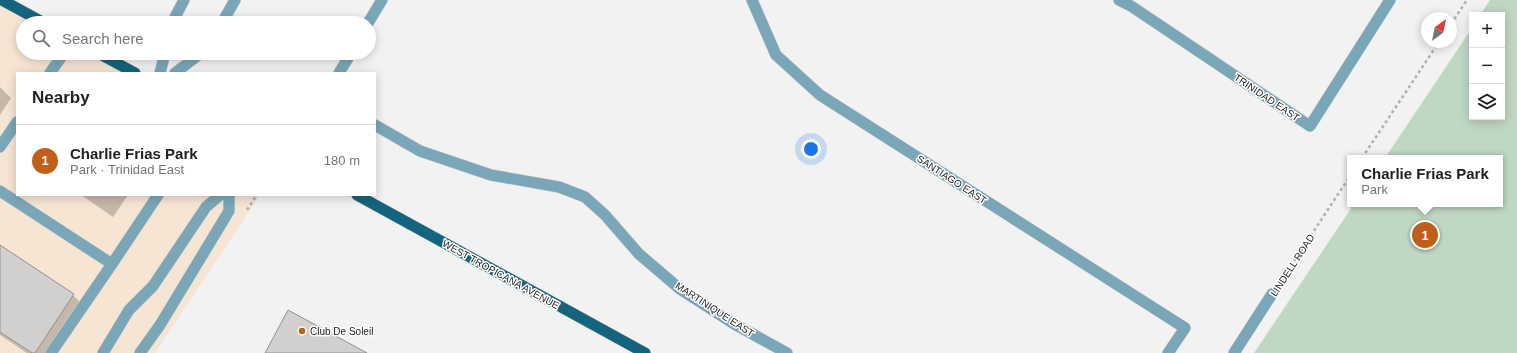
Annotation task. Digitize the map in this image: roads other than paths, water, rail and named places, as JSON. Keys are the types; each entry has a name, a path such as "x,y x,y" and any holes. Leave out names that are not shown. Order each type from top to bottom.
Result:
{"main road":[{"path":"2,0 31,16"},
{"path":"111,60 133,72"},
{"name":"WEST TROPICANA AVENUE","path":"359,196 645,353"}],"street":[{"path":"176,16 184,0"},
{"path":"226,16 235,0"},
{"path":"372,16 382,0"},
{"name":"SANTIAGO EAST","path":"752,0 776,54 820,95 1185,328 1168,353"},
{"name":"TRINIDAD EAST","path":"1119,0 1131,6 1310,126 1390,0"},
{"path":"51,72 59,60"},
{"path":"160,72 163,60"},
{"path":"176,72 192,60"},
{"path":"340,72 347,60"},
{"path":"0,147 16,123"},
{"name":"MARTINIQUE EAST","path":"376,126 420,151 491,175 559,187 585,197 605,215 639,254 680,289 736,325 787,353"},
{"path":"0,191 112,264"},
{"path":"51,353 157,196"},
{"path":"103,353 129,310 153,286 206,207 219,196"},
{"path":"140,353 160,325 229,211 229,196"},
{"name":"LINDELL ROAD","path":"1237,352 1272,294"}],"place":[{"name":"Charlie Frias Park","path":"1425,235"},
{"name":"Club De Soleil","path":"302,331"}]}
